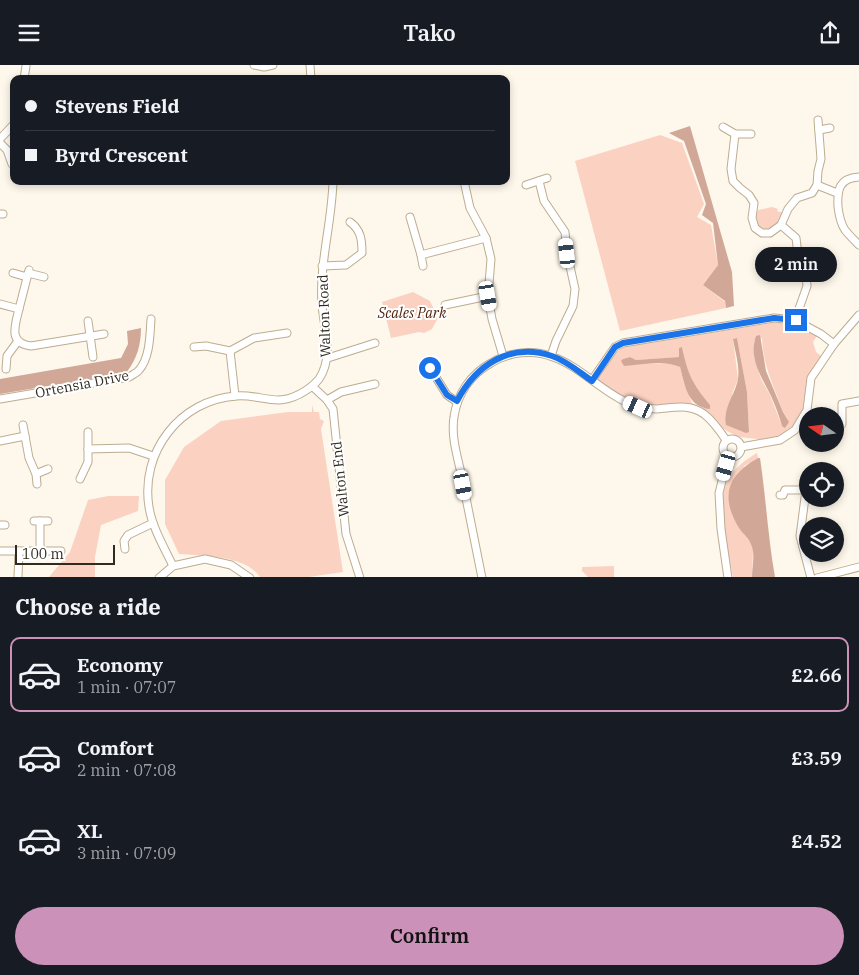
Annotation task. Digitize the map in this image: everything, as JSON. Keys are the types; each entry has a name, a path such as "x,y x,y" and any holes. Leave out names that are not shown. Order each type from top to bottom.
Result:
{"street":[{"path":"254,65 264,67 273,65"},
{"path":"735,134 731,169 733,181 749,195 754,203 752,224 758,231 766,233 774,231 781,225 788,209 797,198 812,193 817,185 821,159 818,120"},
{"path":"723,127 735,134 750,135"},
{"path":"0,139 10,128"},
{"path":"819,130 830,128"},
{"path":"0,143 7,150 10,158"},
{"path":"859,177 850,177 842,183 837,193 841,222 844,229 859,245"},
{"path":"526,185 547,178"},
{"path":"539,181 544,201 565,232 567,253 575,289 573,306 551,356"},
{"name":"Walton Road","path":"312,386 319,378 328,358 322,303 322,266 332,185"},
{"path":"465,185 470,208 486,238 491,259 488,296 492,319 503,356"},
{"path":"817,185 837,193"},
{"path":"410,217 423,266"},
{"path":"322,266 346,265 362,253 362,241 357,227 350,222"},
{"path":"781,225 796,238 798,255 806,275 807,286 796,320"},
{"path":"421,255 486,238"},
{"path":"13,273 28,273 44,277"},
{"path":"28,273 14,330 18,341 23,345 31,346 104,334"},
{"path":"445,305 488,296"},
{"path":"0,304 19,309"},
{"path":"741,447 780,440 795,430 807,410 811,378 834,344 859,315"},
{"path":"592,381 615,347 623,343 774,318 796,320 821,334 834,344"},
{"name":"Ortensia Drive","path":"0,399 129,377 139,371 145,360 150,340 151,319"},
{"path":"88,321 93,357"},
{"path":"194,347 206,346 230,351 254,338 287,333"},
{"path":"6,369 8,356 18,341"},
{"path":"328,358 375,343"},
{"path":"230,351 235,396"},
{"path":"482,577 452,432 457,401 469,381 477,372 503,356 519,353 536,353 551,356 564,361 622,400 638,407 656,409 674,406 687,407 704,414 726,440"},
{"path":"430,368 447,395 457,401"},
{"path":"173,566 153,523 149,507 147,480 154,456 165,435 181,419 206,403 235,396 274,401 293,399 312,386 327,400 342,392 375,384"},
{"name":"Walton End","path":"327,400 332,409 346,534 360,577"},
{"path":"842,407 842,404 859,401"},
{"path":"23,425 30,458 36,473 37,484"},
{"path":"80,479 88,462 88,432"},
{"path":"0,441 25,436"},
{"path":"726,440 735,440 741,447"},
{"path":"726,440 722,451 728,457 738,455 741,447"},
{"path":"88,449 129,448 154,456"},
{"path":"728,457 719,493 721,529 728,577"},
{"path":"36,473 48,469"},
{"path":"780,495 783,495 785,490 799,490"},
{"path":"804,507 800,536 811,577"},
{"path":"40,551 37,521 48,521"},
{"path":"125,549 124,541 128,535 153,523"},
{"path":"0,551 61,551"},
{"path":"18,577 19,551"},
{"path":"160,577 173,566 205,559 231,565 250,577"},
{"path":"817,577 859,567"}],"green space":[{"path":"660,135 682,143 704,204 697,217 711,225 718,265 703,285 725,302 726,308 620,331 575,161"},
{"path":"772,207 778,209 777,211 784,212 775,228 763,231 757,226 755,218 758,210"},
{"name":"Scales Park","path":"413,292 430,301 438,318 432,329 424,333 419,332 391,338 382,302"},
{"path":"771,323 785,323 818,334 813,342 816,352 821,356 813,370 805,407 799,407 799,420 795,427 778,437 766,440 739,437 727,431 698,410 660,407 625,401 597,380 615,353 624,347","holes":["737,338 747,392 749,432 732,394 738,379 733,339","762,338 767,368 787,418 782,426 770,395 761,379 754,357 754,341","682,347 686,365 698,390 710,405 702,408 692,403 680,367 675,364 654,364 623,359 630,357 636,360 680,357"]},
{"path":"312,405 314,412 319,412 320,419 324,421 321,429 343,572 309,577 260,577 244,564 234,561 211,556 179,554 165,524 165,480 184,447 221,421 288,412 312,412"},
{"path":"757,453 758,458 744,466 732,515 752,544 752,577 733,577 724,529 722,503 724,492 727,482 736,469"},
{"path":"108,496 139,496 138,511 101,525 95,557 95,577 49,577 70,552 88,500"},
{"path":"614,566 614,577 588,577 582,571 582,567"}],"shaded area":[{"path":"690,126 732,272 734,306 726,308 725,301 703,285 718,265 713,223 702,215 706,204 684,141 669,133"},
{"path":"141,328 138,352 126,373 0,394 0,379 121,358 128,344 127,331"},
{"path":"760,335 766,371 789,422 785,428 782,426 755,360 754,344 756,336"},
{"path":"737,338 747,392 749,432 746,433 726,425 726,412 738,379 738,364 733,339"},
{"path":"682,347 686,365 699,391 710,405 710,409 696,404 692,400 688,394 680,367 660,363 624,366 621,361 630,357 636,360 679,357 679,348"},
{"path":"760,458 775,577 752,577 752,547 733,517 728,497 733,479 739,472"}],"route":[{"path":"430,368 447,395 457,401 477,372 503,356 519,353 536,353 551,356 564,361 592,381 615,347 623,343 774,318 796,320"}]}
